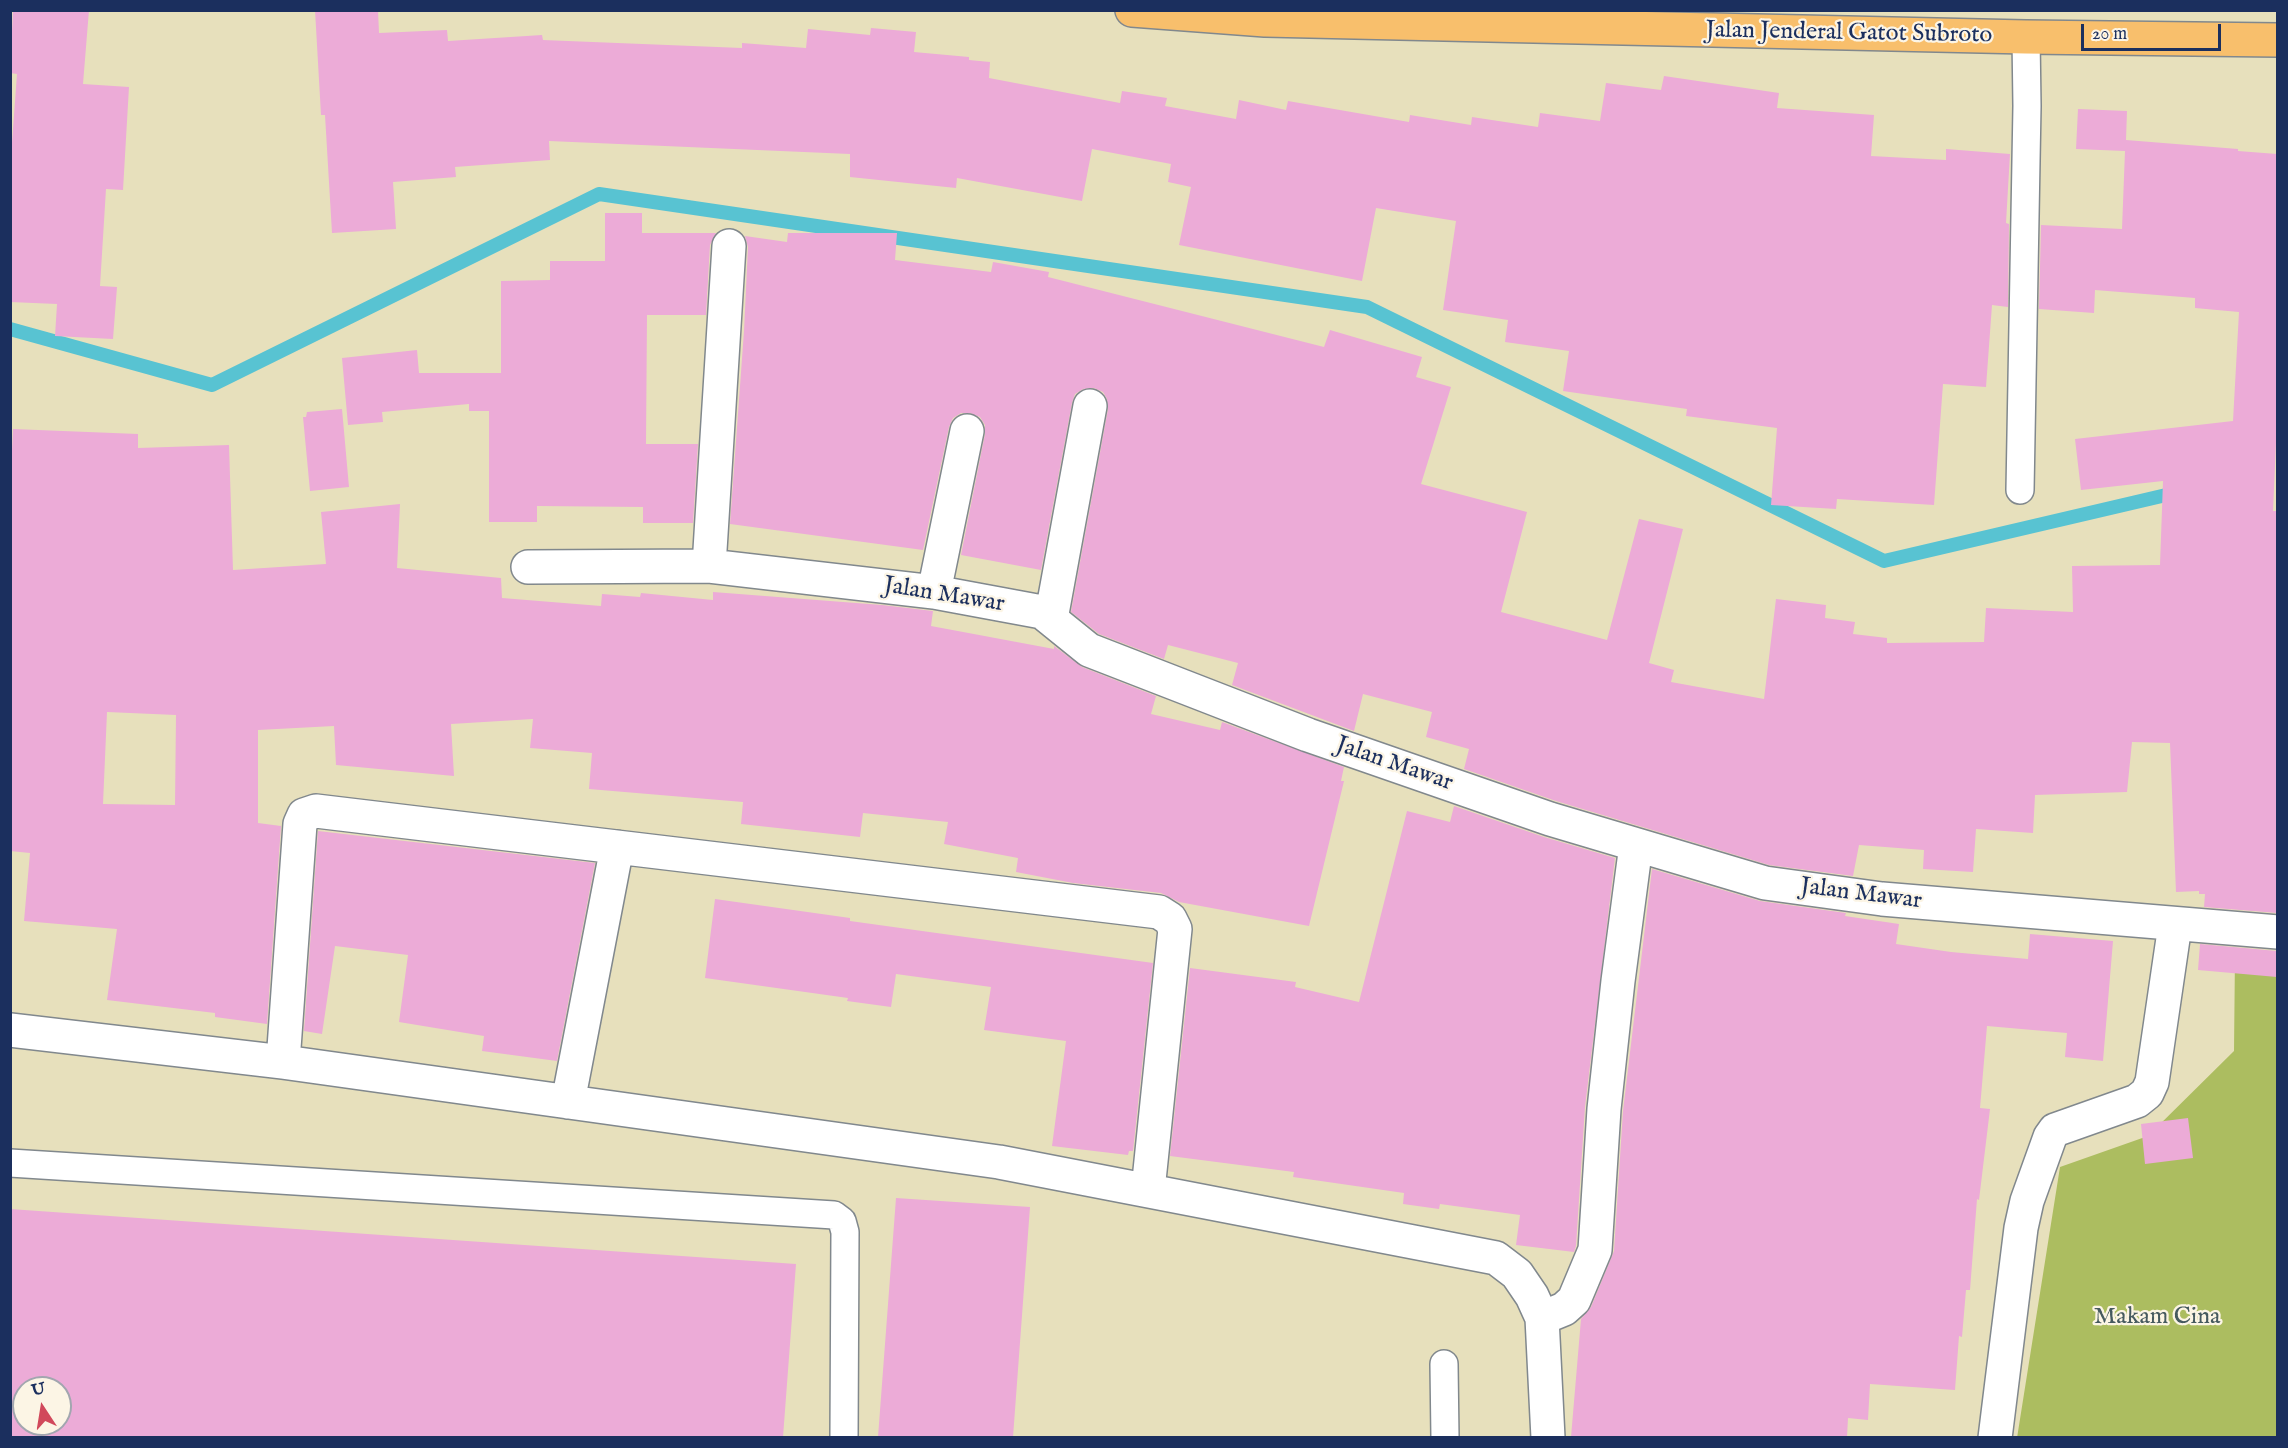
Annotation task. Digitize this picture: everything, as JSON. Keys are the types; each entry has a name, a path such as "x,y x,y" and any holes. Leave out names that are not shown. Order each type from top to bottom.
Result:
{"highway":[{"name":"Jalan Jenderal Gatot Subroto","path":"1132,10 1265,20 1644,20 2026,38 2277,40"}],"street":[{"path":"710,566 729,246"},
{"path":"1051,619 1090,406"},
{"path":"934,592 967,431"},
{"name":"Jalan Mawar","path":"528,567 710,566 934,592 1042,612 1089,650 1308,735 1551,819 1766,883 1882,899 2277,932"},
{"path":"283,1062 300,824 304,815 316,811 1159,912 1170,919 1175,929 1148,1190"},
{"path":"1542,1318 1564,1309 1574,1300 1595,1250 1604,1109 1636,845"},
{"path":"568,1102 617,847"},
{"path":"1995,1437 2026,1201 2050,1137 2055,1130 2137,1101 2147,1093 2152,1082 2175,925"},
{"path":"10,1030 283,1062 999,1162 1496,1258 1517,1274 1532,1296 1542,1318 1548,1437"}],"lane":[{"path":"2020,490 2027,106 2026,38"},
{"path":"10,1163 834,1215 842,1221 845,1232 844,1437"},
{"path":"1444,1364 1445,1437"}],"green space":[{"name":"Makam Cina","path":"2235,954 2277,958 2277,1437 2017,1438 2060,1167 2148,1136 2234,1051"}],"building":[{"path":"13,10 89,10 83,84 129,87 123,190 106,189 100,286 117,287 113,339 55,336 57,304 10,302 10,170 17,74 10,73"},
{"path":"315,10 378,10 379,33 447,30 448,41 542,35 543,40 742,48 742,43 806,48 808,29 870,35 871,28 916,32 914,52 969,57 969,60 990,62 989,78 1120,103 1122,91 1167,98 1165,106 1236,119 1239,100 1286,110 1288,101 1409,122 1410,115 1471,125 1472,117 1538,127 1540,113 1600,121 1606,83 1661,90 1664,76 1779,93 1777,108 1874,115 1871,156 1946,160 1946,149 2010,154 2006,223 2009,224 2008,307 1992,305 1986,387 1943,384 1934,505 1837,499 1836,509 1771,505 1777,428 1686,416 1687,409 1563,391 1569,351 1505,342 1508,320 1443,310 1456,221 1376,208 1362,281 1179,245 1191,187 1168,182 1171,164 1092,149 1082,201 957,178 956,188 850,177 850,154 549,141 550,160 455,167 456,177 393,182 396,229 332,233 325,115 321,115"},
{"path":"2078,109 2127,111 2126,140 2277,154 2277,420 2273,511 2277,511 2277,913 2204,907 2205,894 2199,894 2199,891 2176,892 2170,743 2132,742 2127,792 2035,795 2033,833 1976,829 1973,872 1923,869 1924,850 1859,845 1853,876 1769,865 1556,801 1464,769 1469,749 1426,737 1432,712 1363,694 1354,731 1232,685 1238,663 1168,645 1164,659 1099,634 1071,612 1108,409 1107,399 1103,392 1094,388 1083,389 1075,394 1072,403 1041,570 961,555 985,434 985,425 980,417 970,413 961,413 953,418 949,427 923,550 730,524 744,331 748,247 745,236 787,242 788,233 897,233 895,260 991,272 993,262 1049,272 1048,277 1324,347 1330,330 1422,357 1416,377 1451,387 1421,484 1527,512 1501,612 1607,640 1639,519 1683,529 1649,663 1674,670 1671,682 1764,699 1776,599 1826,605 1825,618 1855,622 1853,634 1887,638 1887,643 1984,642 1986,608 2073,612 2072,566 2160,565 2163,481 2081,490 2075,439 2233,421 2239,312 2195,308 2195,298 2095,290 2094,313 2039,309 2041,225 2122,229 2125,151 2076,149"},
{"path":"605,213 642,213 642,233 716,233 710,245 706,315 647,315 646,444 698,444 693,523 643,523 643,507 537,506 537,522 489,522 489,411 469,411 469,404 382,412 383,422 348,425 342,358 417,350 419,373 501,373 501,281 550,280 550,261 605,261"},
{"path":"342,409 349,487 310,491 303,417 306,417 307,412"},
{"path":"13,429 138,434 138,448 229,445 233,570 326,564 321,512 400,504 397,568 501,578 502,598 601,606 602,594 640,597 641,593 713,600 713,592 882,605 933,611 931,626 1054,649 1054,646 1082,667 1156,696 1151,714 1220,730 1222,722 1344,767 1341,781 1344,781 1309,926 1179,902 1161,893 1073,883 1016,872 1018,858 944,844 948,822 863,813 860,837 741,824 743,802 589,789 592,753 530,748 533,719 451,724 454,776 336,765 334,726 258,730 258,823 281,826 267,1024 215,1017 215,1013 107,1000 117,929 24,921 30,853 10,851 10,492","holes":["107,712 176,715 175,805 103,804"]},
{"path":"1454,806 1544,837 1615,858 1585,1107 1574,1252 1516,1245 1520,1215 1440,1204 1439,1209 1403,1204 1404,1193 1293,1177 1294,1172 1170,1156 1190,968 1296,982 1295,987 1359,1002 1407,811 1450,822"},
{"path":"318,831 595,863 557,1061 482,1051 484,1036 399,1022 408,955 335,946 322,1034 304,1031"},
{"path":"1652,869 1760,901 1846,913 1845,916 1899,924 1896,944 2028,959 2030,934 2113,941 2103,1061 2065,1057 2067,1033 1987,1026 1980,1108 1990,1109 1979,1200 1977,1199 1970,1290 1966,1290 1962,1337 1959,1336 1955,1390 1870,1384 1868,1420 1848,1418 1847,1437 1571,1437 1581,1319 1591,1307 1614,1251 1623,1111"},
{"path":"715,899 850,918 850,921 1153,963 1133,1151 1129,1151 1128,1155 1052,1146 1066,1041 984,1030 991,987 896,974 891,1007 847,1001 848,998 705,978"},
{"path":"2200,944 2277,951 2277,977 2198,970"},
{"path":"2188,1118 2193,1158 2145,1164 2141,1124"},
{"path":"896,1198 1030,1207 1013,1437 878,1437"},
{"path":"10,1209 796,1264 783,1437 10,1437"}],"waterway":[{"path":"10,329 212,385 599,194 1367,307 1884,561 2179,492"}]}
